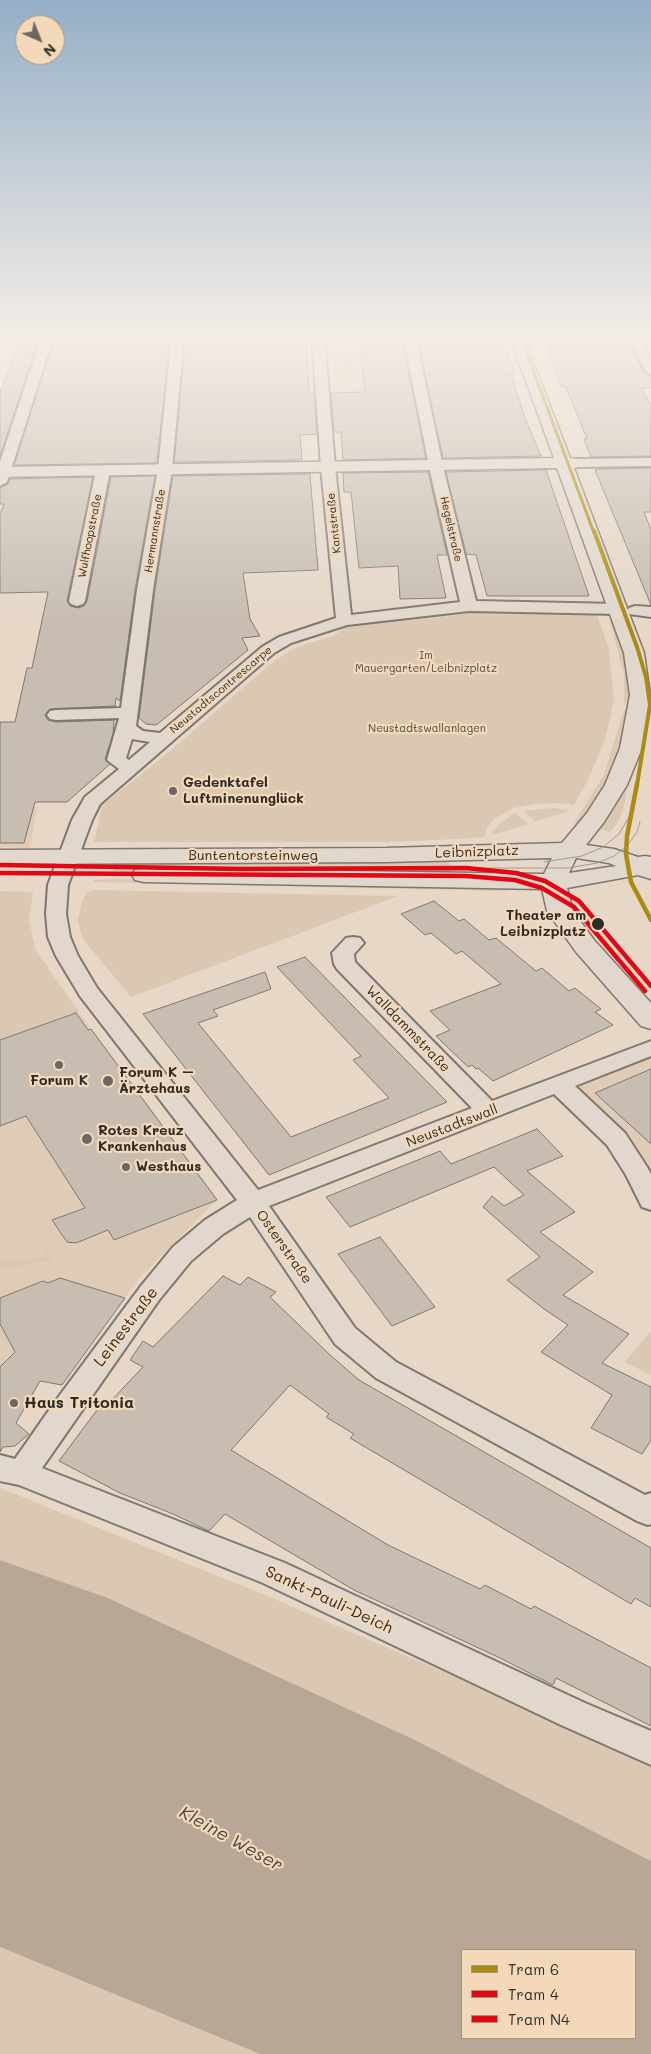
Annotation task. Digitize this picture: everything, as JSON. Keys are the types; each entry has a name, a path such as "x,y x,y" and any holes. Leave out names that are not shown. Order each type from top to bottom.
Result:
{"main road":[{"path":"557,431 635,611 651,655"},
{"path":"560,431 571,463"},
{"path":"1,475 103,470 571,463"},
{"path":"635,611 634,652 640,696 631,748 616,785 596,818 569,850 558,868 554,881 560,911 585,946 651,1020"},
{"name":"Leibnizplatz","path":"388,867 569,850 614,856 647,866"},
{"name":"Buntentorsteinweg","path":"0,857 66,864 388,867"},
{"name":"Buntentorsteinweg","path":"0,872 66,864"},
{"name":"Leibnizplatz","path":"388,867 554,881 628,871 647,866"}],"street":[{"path":"1,475 16,431"},
{"name":"Hermannstraße","path":"128,768 116,760 128,720 145,590 165,469 169,431"},
{"name":"Kantstraße","path":"325,431 344,621"},
{"name":"Hegelstraße","path":"429,431 469,606"},
{"path":"571,463 651,462"},
{"name":"Wulfhoopstraße","path":"77,601 103,470"},
{"name":"Neustadtscontrescarpe","path":"66,864 82,820 92,801 128,768 268,650 285,640 344,621 469,606 635,611"},
{"path":"56,715 128,720 138,735 162,739"},
{"name":"Osterstraße","path":"66,864 56,895 56,914 59,937 72,966 88,990 252,1202 345,1336 386,1370 649,1509"},
{"name":"Walldammstraße","path":"354,943 343,953 345,964 489,1112"},
{"name":"Neustadtswall","path":"252,1202 651,1048"},
{"path":"559,1084 616,1139 638,1173 651,1201"},
{"name":"Leinestraße","path":"11,1470 182,1254 214,1227 252,1202"},
{"name":"Sankt-Pauli-Deich","path":"11,1470 274,1573 564,1710 651,1748"}],"shaded area":[{"path":"37,807 30,848 0,847 0,808"},
{"name":"Rotes Kreuz Krankenhaus","path":"79,1012 218,1199 140,1277 62,1385 0,1370 0,1040"},
{"path":"651,1055 651,1201 638,1173 559,1085"}],"green space":[{"name":"Neustadtswallanlagen","path":"466,612 597,615 609,649 614,700 605,740 589,778 574,805 557,803 534,804 514,808 495,818 487,827 485,837 392,842 94,842 102,805 163,757 268,666 292,649 335,635 346,627 378,621"},
{"path":"610,621 614,621 625,650 629,675 629,703 624,703 624,675"},
{"path":"624,710 629,711 621,746 610,775 578,824 574,823 604,775"},
{"path":"627,785 625,801 619,821 610,832 599,829"},
{"path":"553,808 568,810 567,812 535,821 523,811"},
{"path":"515,813 528,824 493,835 493,831 500,823"},
{"path":"117,858 448,858 451,873 114,871"},
{"path":"94,880 507,887 507,891 94,882"},
{"path":"95,890 398,896 131,997 82,938 78,920 82,901 87,893"},
{"path":"0,891 33,892 29,920 35,949 79,1012 0,1040"},
{"path":"44,1249 52,1260 0,1270 0,1261 44,1257"},
{"path":"651,1331 651,1375 625,1362"},
{"path":"0,1488 258,1592 651,1761 651,1861 415,1740 108,1598 0,1560"},
{"path":"0,1947 260,2054 0,2054"}],"water":[{"name":"Kleine Weser","path":"0,1560 108,1598 415,1740 651,1861 651,2054 260,2054 0,1947"}],"building":[{"path":"0,431 8,431 0,456"},
{"path":"25,431 160,431 157,463 14,465"},
{"path":"177,431 317,431 317,434 300,435 302,460 174,462"},
{"path":"420,431 426,458 343,460 341,432 334,432"},
{"path":"437,431 530,431 541,456 443,458"},
{"path":"584,431 651,431 651,456 591,457 584,439 587,439"},
{"path":"651,468 651,512 644,512 651,530 651,605 595,470"},
{"path":"546,470 589,596 487,596 476,555 466,554 446,472"},
{"path":"428,472 447,555 437,555 446,598 400,599 398,566 359,568 351,492 344,492 343,473"},
{"path":"310,474 318,570 243,573 250,619 260,636 242,638 248,650 156,725 146,724 139,718 155,590 173,476"},
{"path":"155,476 135,590 120,701 116,698 115,706 50,709 45,715 48,720 56,722 114,720 113,734 105,759 110,764 67,802 35,802 24,843 0,843 0,722 15,722 27,668 32,668 48,592 0,593 0,514 4,504 0,504 0,488 8,484 10,479 93,477 67,601 70,606 78,608 84,606 87,601 111,477"},
{"path":"434,901 459,921 464,919 489,940 496,938 536,971 542,968 569,991 575,988 601,1009 595,1012 613,1025 493,1081 478,1068 476,1069 472,1065 468,1067 436,1036 450,1030 430,1011 501,984 462,951 456,954 431,933 425,935 401,914"},
{"path":"305,957 447,1102 269,1175 143,1014 265,972 271,989 213,1010 218,1016 198,1023 291,1137 389,1098 353,1060 361,1056 277,967"},
{"name":"Westhaus","path":"76,1013 88,1030 91,1029 217,1200 114,1240 108,1230 76,1243 67,1242 52,1220 85,1208 26,1116 0,1126 0,1040"},
{"path":"651,1069 651,1144 595,1093"},
{"path":"537,1129 563,1156 527,1171 575,1212 540,1232 593,1272 563,1295 629,1334 602,1363 651,1387 651,1440 642,1454 591,1428 612,1395 541,1352 568,1325 507,1280 540,1257 483,1207 492,1196 504,1206 524,1195 494,1167 350,1227 326,1197 440,1151 451,1164"},
{"path":"380,1237 435,1307 392,1326 338,1254"},
{"path":"223,1276 240,1285 248,1277 276,1292 270,1297 359,1380 651,1548 651,1607 635,1598 631,1604 350,1438 354,1434 326,1417 329,1414 290,1385 231,1450 388,1545 480,1589 485,1585 531,1609 534,1606 651,1668 651,1726 556,1678 553,1685 500,1658 354,1590 225,1514 209,1531 120,1493 59,1461 103,1402 108,1404 143,1367 130,1360 143,1341 153,1347"},
{"path":"60,1278 125,1298 62,1385 40,1381 16,1423 29,1434 15,1446 3,1447 0,1452 0,1367 15,1352 0,1324 0,1298 43,1281 48,1283"}],"tram line":[{"name":"6","path":"556,431 637,647 646,677 650,705 648,726 627,836 626,854 631,882 651,920"},
{"path":"544,862 582,856 603,847 619,834 632,812"},
{"path":"466,868 568,868 597,863 614,856 627,846 637,832 640,822"},
{"name":"4","path":"0,865 241,869 466,868 516,873 545,881 579,901 651,986"},
{"name":"N4","path":"0,873 466,876 515,880 542,888 574,907 645,991"}],"place":[{"name":"Gedenktafel Luftminenunglück","path":"173,791"},
{"name":"Theater am Leibnizplatz","path":"598,924"},
{"name":"Forum K","path":"59,1065"},
{"name":"Forum K – Ärztehaus","path":"108,1081"},
{"name":"Rotes Kreuz Krankenhaus","path":"87,1139"},
{"name":"Westhaus","path":"126,1167"},
{"name":"Haus Tritonia","path":"14,1403"}],"park label":[{"name":"Im Mauergarten/Leibnizplatz","path":"426,662"}]}
